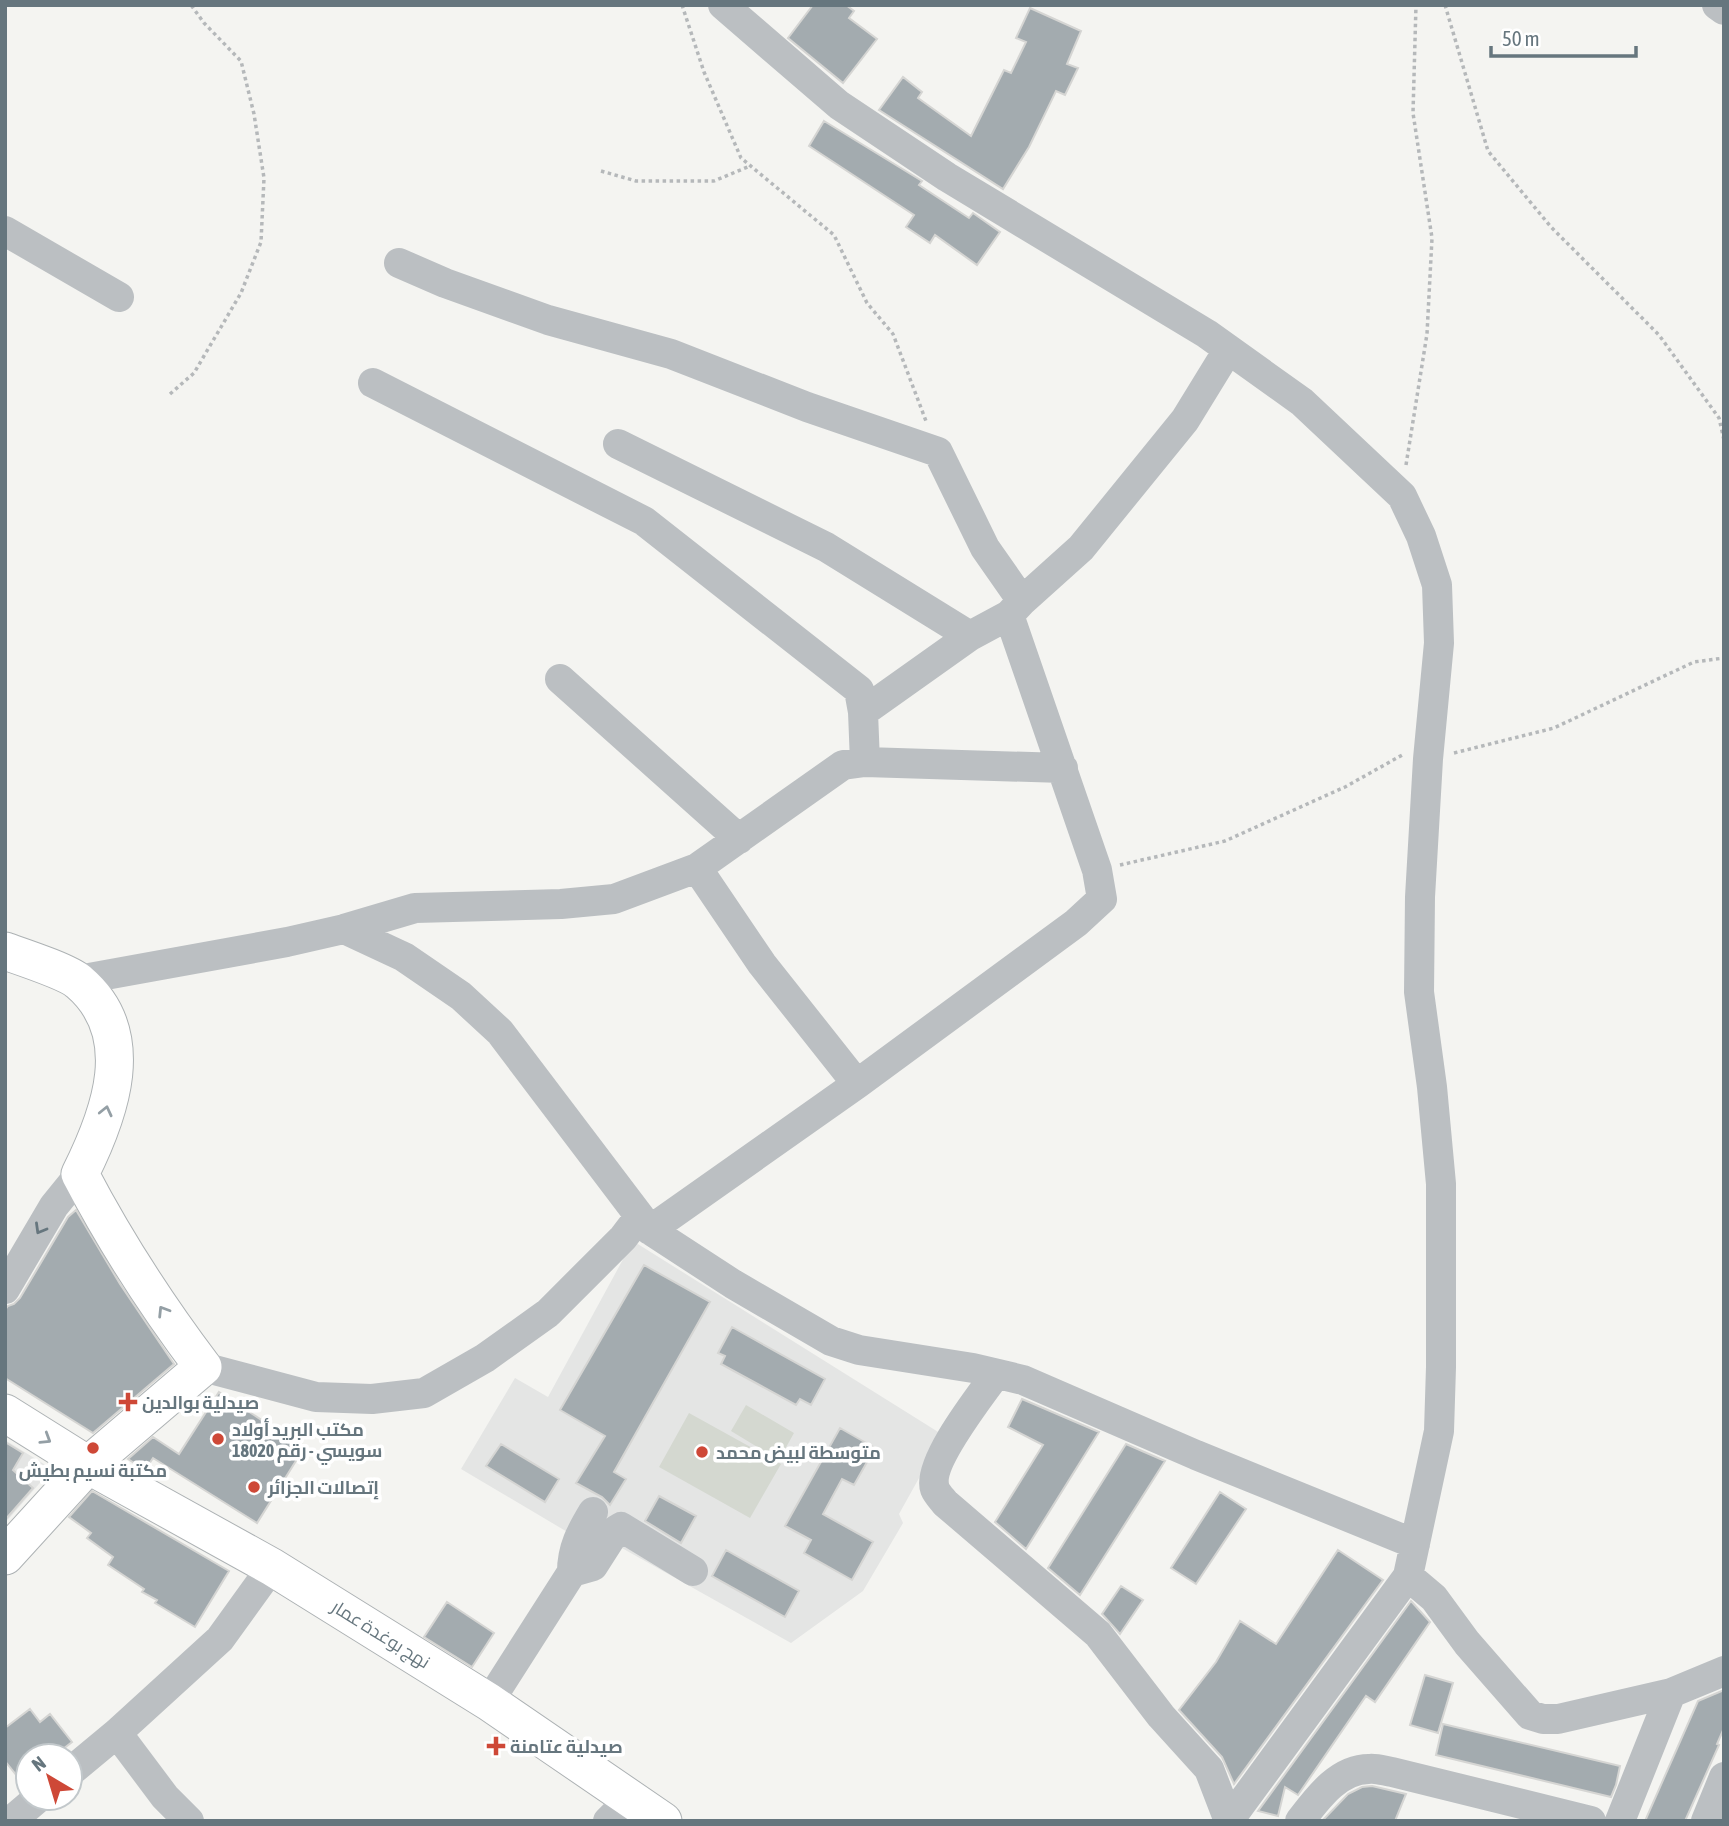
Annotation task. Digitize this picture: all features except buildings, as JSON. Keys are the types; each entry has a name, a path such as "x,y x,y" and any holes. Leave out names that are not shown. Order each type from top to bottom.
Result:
{"main road":[{"path":"5,951 78,980 101,1005 114,1041 115,1075 102,1127 80,1174 104,1219 173,1326 203,1367 88,1465 5,1556"},
{"name":"نهج بوغدة عمار","path":"5,1413 88,1465 272,1567 489,1702 619,1810 663,1821"}],"street":[{"path":"723,5 839,105 947,177 1206,334 1302,402 1402,496 1420,536 1437,585 1439,643 1420,897 1419,992 1432,1087 1441,1184 1441,1367 1438,1431 1408,1576 1230,1820"},
{"path":"1717,5 1724,10"},
{"path":"5,231 119,297"},
{"path":"203,1367 316,1397 372,1399 424,1393 485,1358 548,1312 623,1238 857,1084 1076,923 1102,899 1097,870 1052,743 1016,608 938,452 807,407 671,354 548,320 445,283 400,263"},
{"path":"863,712 970,636 1016,608 1081,548 1185,419 1228,349"},
{"path":"373,383 644,521 859,690 863,712 865,762"},
{"path":"618,444 826,547 970,636"},
{"path":"559,679 739,839"},
{"path":"78,980 221,956 344,929 415,908 561,904 614,899 698,868 843,765 865,762 1063,768"},
{"path":"698,868 762,964 857,1084"},
{"path":"344,929 404,957 461,996 500,1031 644,1224 733,1284 831,1341 859,1350 973,1368 1023,1380 1196,1455 1415,1544"},
{"path":"5,1289 54,1206 80,1174"},
{"path":"996,1374 946,1446 935,1473 934,1488 944,1503 1098,1634 1161,1716 1209,1769 1230,1820"},
{"path":"489,1702 572,1572 572,1557 578,1539 593,1512"},
{"path":"572,1572 593,1566 616,1530 621,1527 693,1571"},
{"path":"84,1760 220,1639 272,1567"},
{"path":"1408,1576 1434,1598 1467,1643 1530,1715 1543,1719 1558,1719 1671,1693 1724,1671"},
{"path":"1620,1821 1671,1693"},
{"path":"117,1732 165,1797 189,1821"},
{"path":"1300,1821 1325,1790 1345,1776 1368,1768 1591,1821"},
{"path":"1706,1821 1724,1777"}],"path":[{"path":"170,394 194,373 241,293 261,242 264,178 254,114 241,61 204,23 191,5"},
{"path":"682,5 704,72 741,158 834,235 867,303 893,334 938,452"},
{"path":"1402,496 1427,334 1432,238 1413,113 1416,5"},
{"path":"1445,5 1488,151 1551,227 1659,335 1719,418 1724,440"},
{"path":"601,171 636,181 713,181 750,166"},
{"path":"1097,870 1226,841 1429,749 1554,728 1694,662 1724,658"}],"shaded area":[{"name":"متوسطة لبيض محمد","path":"633,1241 943,1435 899,1514 903,1523 863,1591 791,1643 620,1547 613,1559 461,1469 515,1378 548,1397"},
{"path":"746,1405 794,1433 779,1460 731,1431"},
{"path":"689,1413 781,1464 750,1518 659,1467"},
{"path":"5,1440 52,1469 5,1523"}],"place":[{"name":"صيدلية بوالدين","path":"128,1402"},
{"name":"مكتب البريد أولاد سويسي - رقم 18020","path":"218,1439"},
{"name":"مكتبة نسيم بطيش","path":"93,1448"},
{"name":"متوسطة لبيض محمد","path":"702,1452"},
{"name":"إتصالات الجزائر","path":"254,1487"},
{"name":"صيدلية عتامنة","path":"496,1746"}]}
